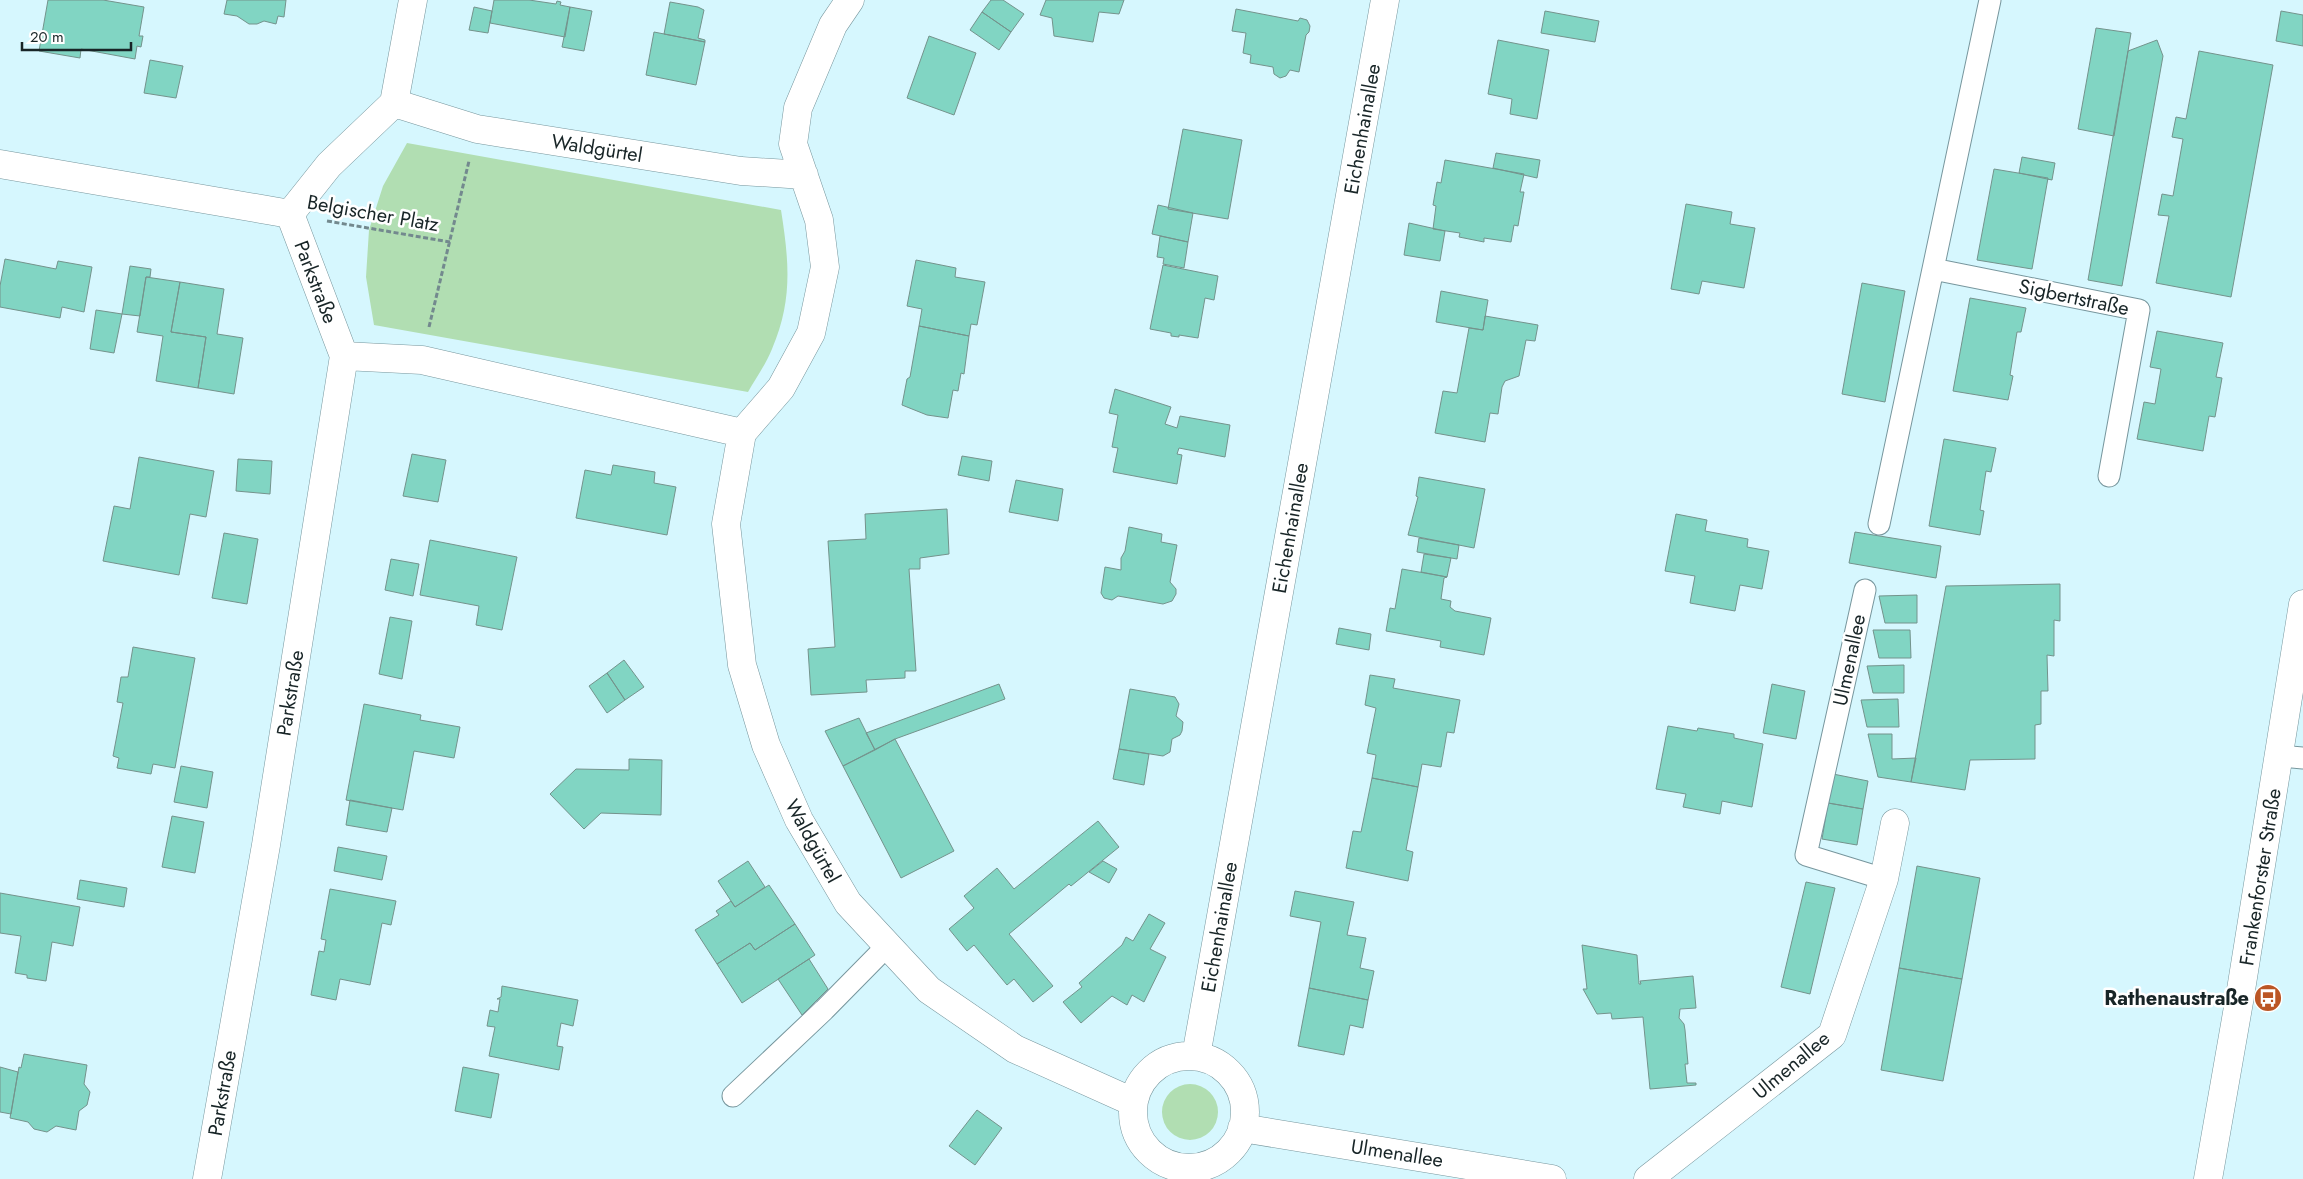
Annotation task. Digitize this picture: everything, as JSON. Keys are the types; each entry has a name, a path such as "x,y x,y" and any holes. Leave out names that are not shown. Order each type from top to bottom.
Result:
{"street":[{"path":"394,103 413,0"},
{"path":"344,356 422,360 742,434 781,388 811,333 825,268 819,220 793,144 798,108 833,25 850,0"},
{"name":"Eichenhainallee","path":"1196,1056 1385,0"},
{"name":"Waldgürtel","path":"394,103 477,128 741,171 804,175"},
{"name":"Parkstraße","path":"290,214 329,165 394,103"},
{"name":"Parkstraße","path":"0,164 290,214"},
{"name":"Parkstraße","path":"207,1179 266,845 344,356 290,214"},
{"name":"Waldgürtel","path":"742,434 726,524 742,665 766,746 799,820 848,903 929,990 1015,1049 1133,1102"},
{"name":"Frankenforster Straße","path":"2208,1179 2291,757 2303,604"},
{"name":"Ulmenallee","path":"1648,1179 1832,1035 1884,879 1895,823"},
{"path":"1196,1056 1214,1062 1230,1073 1240,1090 1245,1108 1242,1128 1232,1148 1214,1162 1168,1172 1140,1140 1133,1122 1133,1102 1141,1082 1155,1067 1175,1057 1196,1056"},
{"name":"Ulmenallee","path":"1242,1128 1552,1179"}],"lane":[{"path":"1879,524 1990,0"},
{"name":"Sigbertstraße","path":"1933,269 2138,310 2109,476"},
{"name":"Ulmenallee","path":"1865,590 1806,855 1884,879"},
{"path":"733,1096 824,1010 888,945"}],"path":[{"name":"Belgischer Platz","path":"422,360 477,128"},
{"name":"Belgischer Platz","path":"290,214 450,242"}],"green space":[{"path":"407,143 781,210 787,263 786,297 783,314 770,355 748,392 374,325 366,277 369,230 383,186"},
{"path":"1190,1084 1201,1086 1210,1092 1216,1101 1218,1112 1216,1123 1210,1132 1201,1138 1190,1140 1179,1138 1170,1132 1164,1123 1162,1112 1164,1101 1170,1092 1179,1086"}],"building":[{"path":"48,0 103,0 144,7 139,36 143,36 141,47 137,46 135,59 81,49 80,58 39,51"},
{"path":"227,0 286,0 284,17 278,16 276,24 264,21 257,24 249,24 237,16 224,14"},
{"path":"494,0 529,0 556,4 557,1 561,2 560,5 570,7 565,37 490,23"},
{"path":"991,0 1003,0 1024,14 1011,32 982,12"},
{"path":"1046,0 1124,0 1119,14 1099,12 1093,42 1054,36 1052,18 1040,15"},
{"path":"670,2 698,7 704,10 698,38 705,40 705,42 664,34"},
{"path":"474,7 492,11 488,33 469,30"},
{"path":"570,7 592,11 584,51 562,47"},
{"path":"1236,9 1298,21 1300,18 1307,20 1310,26 1309,32 1306,35 1299,72 1290,70 1286,76 1280,78 1274,74 1273,67 1250,63 1251,55 1243,53 1246,33 1232,31"},
{"path":"1545,11 1599,21 1595,42 1541,33"},
{"path":"2281,11 2303,15 2303,46 2276,41"},
{"path":"982,12 1011,32 999,50 970,30"},
{"path":"2096,28 2131,33 2114,136 2078,129"},
{"path":"654,32 705,42 696,85 646,75"},
{"path":"929,36 976,53 954,115 907,98"},
{"path":"1498,40 1549,50 1537,119 1510,114 1512,99 1488,94"},
{"path":"2157,40 2163,56 2122,286 2088,280 2128,51"},
{"path":"2199,51 2273,65 2231,297 2156,283 2169,216 2158,215 2162,194 2173,196 2183,139 2172,137 2176,117 2186,119"},
{"path":"150,60 183,66 176,98 144,93"},
{"path":"1183,129 1242,140 1228,219 1168,209"},
{"path":"1496,153 1540,160 1537,178 1493,168"},
{"path":"2022,157 2055,163 2052,180 2019,173"},
{"path":"1445,160 1524,174 1520,192 1524,192 1518,226 1514,225 1511,242 1484,238 1484,242 1459,237 1460,233 1433,229 1436,206 1433,205 1437,182 1441,183"},
{"path":"1994,169 2048,178 2032,269 1977,260"},
{"path":"1686,204 1732,212 1730,224 1755,228 1744,288 1702,281 1699,294 1671,289"},
{"path":"1158,205 1193,213 1188,242 1152,234"},
{"path":"1409,223 1445,231 1440,261 1404,255"},
{"path":"1160,236 1188,242 1184,268 1163,264 1164,258 1157,257"},
{"path":"5,259 56,269 58,261 92,267 84,312 62,307 60,318 0,307 0,286"},
{"path":"916,260 956,268 955,277 985,282 977,325 971,324 969,336 919,326 922,309 907,306"},
{"path":"1163,265 1218,276 1214,300 1205,298 1198,338 1179,335 1179,337 1171,336 1171,333 1150,329"},
{"path":"130,266 151,269 150,277 146,277 140,316 122,314"},
{"path":"146,277 180,282 171,332 206,337 198,388 156,381 163,336 137,332"},
{"path":"180,282 224,289 217,334 243,338 234,394 198,388 206,337 171,332"},
{"path":"1862,283 1905,291 1885,402 1842,394"},
{"path":"1441,291 1488,300 1483,330 1436,322"},
{"path":"1970,298 2026,308 2021,332 2017,332 2010,375 2013,376 2008,400 1953,391"},
{"path":"96,310 122,314 114,353 90,349"},
{"path":"1485,316 1538,325 1535,341 1526,340 1519,376 1505,381 1502,387 1498,414 1490,413 1485,442 1435,433 1443,391 1457,393 1469,328 1483,330"},
{"path":"919,326 969,336 964,374 961,373 958,391 953,390 948,418 927,415 902,405 907,379 910,377"},
{"path":"2157,331 2223,343 2216,377 2222,378 2215,417 2209,416 2203,451 2137,439 2144,402 2155,404 2161,369 2150,367"},
{"path":"1115,389 1171,407 1165,424 1177,428 1180,416 1230,425 1225,457 1179,448 1177,454 1182,455 1177,484 1113,472 1118,448 1112,447 1118,415 1109,413"},
{"path":"1944,439 1996,448 1991,472 1986,471 1980,510 1984,511 1980,535 1929,526"},
{"path":"412,454 446,460 438,502 403,496"},
{"path":"962,456 992,461 989,481 958,475"},
{"path":"139,457 214,471 206,517 190,514 179,575 103,561 114,506 130,509"},
{"path":"238,459 272,461 270,494 236,491"},
{"path":"613,465 655,472 654,483 676,487 667,535 576,518 585,470 611,475"},
{"path":"1419,477 1485,489 1474,548 1408,535 1418,497 1416,496"},
{"path":"1016,480 1063,489 1058,521 1009,512"},
{"path":"947,509 949,554 920,558 920,569 909,569 916,671 905,671 905,678 866,680 867,692 811,695 808,649 835,647 828,541 866,539 865,514"},
{"path":"1676,514 1707,520 1705,531 1748,539 1747,547 1769,551 1762,589 1740,585 1735,611 1690,603 1695,576 1665,571"},
{"path":"1129,527 1162,534 1161,542 1177,545 1170,582 1176,589 1176,594 1172,601 1163,604 1118,596 1112,600 1104,598 1101,593 1105,567 1121,570 1121,558 1125,551"},
{"path":"1855,532 1941,546 1936,578 1849,563"},
{"path":"224,533 258,539 247,604 212,598"},
{"path":"1419,538 1459,545 1457,559 1417,552"},
{"path":"430,540 517,557 502,630 476,625 479,606 420,595"},
{"path":"1424,554 1451,558 1447,577 1421,572"},
{"path":"391,559 419,564 413,596 385,590"},
{"path":"1402,569 1447,577 1444,578 1441,599 1451,601 1450,607 1455,611 1491,618 1484,655 1440,647 1441,641 1386,631 1390,608 1395,609"},
{"path":"2060,584 2060,621 2054,620 2054,656 2047,655 2048,691 2041,691 2041,724 2035,725 2035,759 1970,760 1965,790 1911,782 1946,586"},
{"path":"1917,595 1917,623 1885,623 1879,596"},
{"path":"390,617 412,621 402,679 379,674"},
{"path":"1339,628 1371,634 1369,650 1336,644"},
{"path":"1873,630 1910,630 1911,658 1879,658"},
{"path":"133,647 195,658 175,768 153,764 151,774 117,768 119,758 113,756 123,703 117,702 121,677 128,677"},
{"path":"624,660 644,687 625,700 607,673"},
{"path":"1904,665 1904,693 1873,693 1867,666"},
{"path":"607,673 625,700 607,713 589,686"},
{"path":"1370,675 1395,679 1393,688 1460,700 1454,733 1447,732 1441,767 1422,764 1418,787 1372,778 1376,755 1367,753 1376,708 1365,705"},
{"path":"999,684 1005,699 895,739 875,750 866,733"},
{"path":"1772,684 1805,691 1796,739 1763,733"},
{"path":"1130,689 1175,697 1179,704 1176,716 1183,722 1182,731 1180,735 1172,739 1170,752 1163,756 1119,749"},
{"path":"1898,699 1899,727 1867,727 1861,700"},
{"path":"364,704 421,715 420,720 460,727 454,758 414,751 403,810 346,800"},
{"path":"859,718 875,750 843,766 825,731"},
{"path":"1668,726 1697,731 1698,728 1734,734 1734,738 1763,744 1752,807 1722,801 1720,814 1683,807 1686,794 1656,789"},
{"path":"1868,734 1892,734 1892,759 1916,758 1911,782 1878,777"},
{"path":"895,739 954,851 901,878 843,766"},
{"path":"1119,749 1149,754 1144,785 1113,779"},
{"path":"629,759 662,760 661,815 601,813 584,829 550,794 576,769 629,770"},
{"path":"181,766 213,772 207,808 174,802"},
{"path":"1833,774 1868,781 1863,809 1828,803"},
{"path":"1372,778 1418,787 1406,850 1413,852 1408,881 1346,868 1353,831 1361,832"},
{"path":"350,800 392,808 387,832 346,825"},
{"path":"1828,803 1863,809 1857,845 1822,839"},
{"path":"172,816 204,822 195,873 162,867"},
{"path":"1098,821 1119,847 1071,886 1069,884 1009,934 1053,986 1033,1002 1014,979 1007,985 974,945 967,951 949,929 974,908 964,896 997,868 1014,889"},
{"path":"338,847 387,856 382,880 334,871"},
{"path":"748,861 765,887 735,907 718,881"},
{"path":"1103,861 1117,869 1109,883 1089,872"},
{"path":"1917,866 1980,878 1962,979 1899,968"},
{"path":"80,880 127,888 124,907 77,899"},
{"path":"1806,882 1835,888 1810,994 1781,987"},
{"path":"769,885 795,924 755,950 750,943 717,964 695,930 719,915 716,911 731,901 735,907"},
{"path":"330,889 396,901 391,925 382,923 370,985 340,979 336,1000 311,995 319,951 324,952 326,940 321,939"},
{"path":"1295,891 1354,902 1347,935 1366,938 1360,968 1374,971 1368,1000 1309,988 1321,922 1290,916"},
{"path":"0,893 80,907 73,946 52,942 46,981 27,978 27,975 15,973 21,936 0,933"},
{"path":"1149,914 1165,923 1150,949 1166,957 1144,1002 1132,995 1127,1005 1112,996 1081,1023 1063,1002 1082,987 1079,983 1122,945 1126,937 1133,941"},
{"path":"795,924 815,955 742,1003 717,964 750,943 755,950"},
{"path":"1582,945 1637,955 1639,984 1641,984 1640,981 1693,976 1696,1008 1680,1009 1679,1018 1684,1024 1685,1030 1688,1064 1685,1064 1687,1083 1696,1083 1696,1085 1650,1089 1643,1017 1612,1019 1611,1013 1597,1014 1583,989 1587,989"},
{"path":"809,959 828,989 802,1015 778,979"},
{"path":"1899,968 1962,979 1943,1081 1881,1070"},
{"path":"502,986 578,1000 573,1026 561,1023 557,1046 563,1047 559,1070 489,1056 495,1027 487,1026 490,1010 498,1012 500,999 497,999 501,997"},
{"path":"1309,988 1368,1000 1363,1028 1350,1025 1344,1055 1298,1046"},
{"path":"24,1054 87,1065 84,1084 90,1092 87,1105 79,1111 76,1130 56,1126 47,1132 34,1129 28,1122 10,1118 19,1067 21,1068"},
{"path":"0,1067 18,1072 11,1114 0,1112"},
{"path":"463,1067 499,1074 491,1118 455,1111"},
{"path":"977,1110 1002,1128 975,1165 949,1146"}],"place":[{"name":"Rathenaustraße","path":"2268,998"}]}
